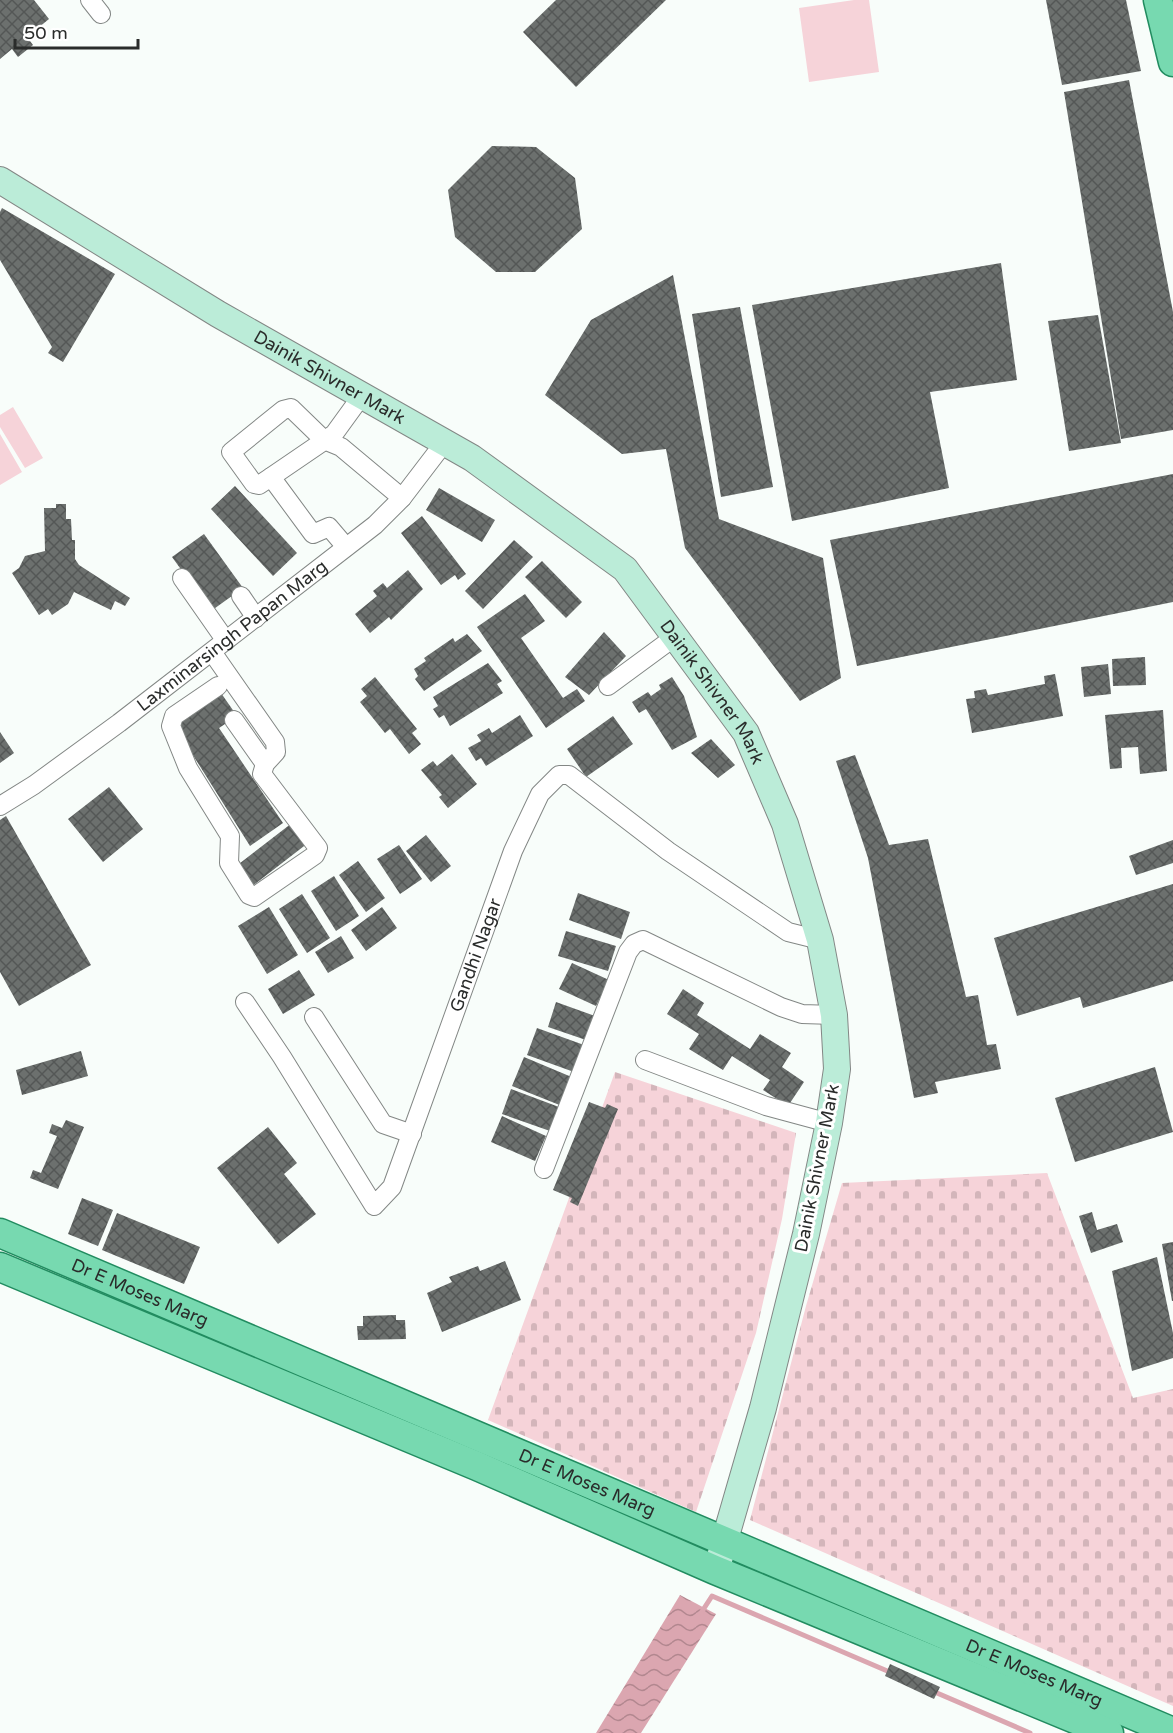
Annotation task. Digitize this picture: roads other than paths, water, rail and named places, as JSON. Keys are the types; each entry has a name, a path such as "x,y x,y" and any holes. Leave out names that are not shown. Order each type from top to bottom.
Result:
{"main road":[{"path":"1158,0 1173,62"},
{"path":"1171,0 1173,9"},
{"name":"Dainik Shivner Mark","path":"0,180 218,314 363,394 486,468 625,569 746,733 785,824 820,940 834,1015 837,1069 829,1124 763,1408 715,1570"},
{"name":"Dr E Moses Marg","path":"0,1233 1173,1732"},
{"name":"Dr E Moses Marg","path":"0,1267 477,1466 810,1610 1108,1733"},
{"path":"90,1305 104,1277"},
{"path":"477,1466 489,1441"}],"street":[{"path":"363,394 334,434 324,440 259,485 254,484 231,452 284,410 291,408 324,440 341,447 402,498"},
{"name":"Laxminarsingh Papan Marg","path":"0,806 34,785 162,690 375,525 402,498 444,443"},
{"path":"271,477 313,534 329,527 346,547"},
{"path":"182,578 275,742 276,752 265,764 262,774 318,851 252,897 229,863 230,836 188,768 171,726 174,716 214,682 198,663"},
{"path":"241,596 256,618"},
{"path":"608,686 676,636"},
{"path":"162,690 173,706"},
{"path":"234,720 265,764"},
{"name":"Gandhi Nagar","path":"245,1002 282,1057 374,1206 392,1187 513,851 540,794 559,775 569,775 668,851 788,932 820,940"},
{"path":"544,1169 628,952 634,944 643,940 781,1007 802,1014 834,1015"},
{"path":"314,1017 383,1124 412,1134"},
{"path":"645,1060 766,1106 829,1124"},
{"path":"810,1610 822,1583"}],"water":[{"path":"680,1595 716,1614 641,1733 596,1733"}],"waterway":[{"path":"701,1613 712,1596 892,1673"},
{"path":"930,1690 1030,1733"}]}
